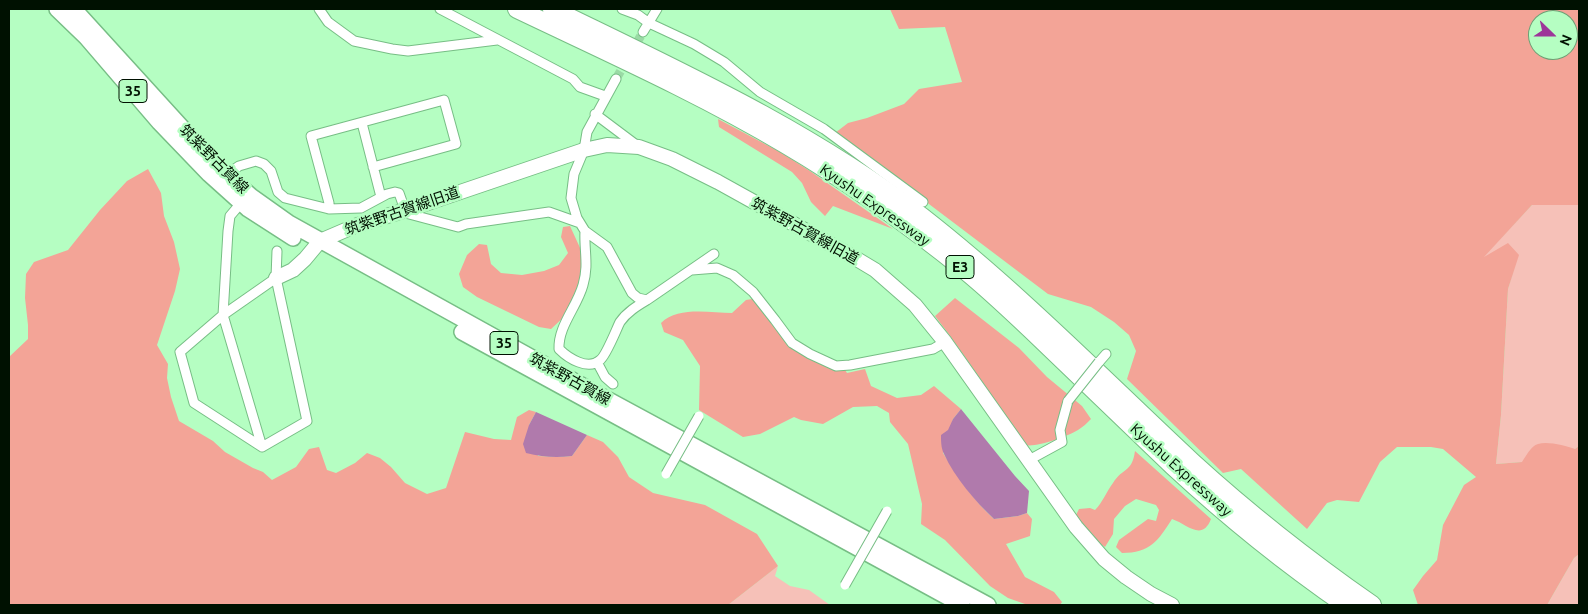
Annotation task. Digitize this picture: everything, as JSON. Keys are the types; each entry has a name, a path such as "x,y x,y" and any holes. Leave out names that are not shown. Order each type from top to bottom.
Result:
{"highway":[{"name":"Kyushu Expressway","path":"517,9 726,111 784,143 850,184 968,273 1023,322 1182,474 1305,577 1346,605"},
{"name":"Kyushu Expressway","path":"552,9 771,118 821,148 921,216 985,268 1044,321 1193,463 1264,525 1300,554 1372,605"}],"main road":[{"name":"筑紫野古賀線","path":"57,9 86,37 177,142 242,203 272,224 317,245 614,403 988,605"},
{"name":"筑紫野古賀線","path":"74,9 226,175 317,245 594,405 962,605"}],"street":[{"path":"319,9 328,22 354,41 392,49 408,51 497,40"},
{"path":"440,9 573,79 580,87 606,96"},
{"path":"622,9 638,15 649,23 694,44 724,62 760,92 824,129 922,202"},
{"path":"643,32 658,9"},
{"path":"616,79 586,132 584,150 574,174 571,198 582,227 587,264 584,283 577,302 558,340 559,349 566,356 584,364 597,362 600,360 621,320 635,307 714,254"},
{"path":"329,209 311,136 444,100 456,144 373,167"},
{"path":"595,114 639,147"},
{"path":"362,122 381,198"},
{"name":"筑紫野古賀線旧道","path":"317,245 355,226 584,150 607,145 639,147 672,159 718,182 875,270 915,305 945,342 1076,527 1104,559 1126,577 1151,594 1172,605"},
{"path":"226,175 239,166 256,161 264,164 271,171 278,192 285,198 329,209 361,208 394,192 399,193 405,210 409,214 458,227 466,224 549,212 582,227 607,247 632,293 638,298 647,300"},
{"path":"242,203 230,216 223,316 262,447"},
{"path":"262,447 194,403 180,352 223,316 276,278 293,270 317,245"},
{"path":"262,447 307,421 276,278 278,251"},
{"path":"691,270 717,268 733,275 753,292 792,343 836,366 933,349 945,342"},
{"path":"1029,460 1062,442 1060,430 1068,400 1106,354"},
{"path":"597,362 605,377 613,384"},
{"path":"666,474 699,416"},
{"path":"845,585 888,511"}],"shaded area":[{"path":"890,9 1579,9 1579,205 1532,205 1484,257 1508,243 1519,255 1508,289 1501,415 1496,464 1522,462 1535,445 1542,443 1552,443 1575,449 1579,446 1579,554 1574,558 1547,605 1418,605 1413,590 1437,560 1443,525 1464,485 1476,477 1443,449 1397,447 1380,462 1359,502 1337,500 1327,503 1307,529 1241,469 1223,473 1127,379 1136,351 1129,335 1114,322 1091,307 1048,294 835,133 848,123 904,104 919,89 962,82 945,27 899,29"},
{"path":"718,119 780,152 893,229 833,206 825,216 811,202 802,183 792,172 719,127"},
{"path":"148,169 161,193 164,216 174,242 180,269 175,291 157,345 168,364 167,378 171,397 179,421 213,441 225,452 263,472 272,480 296,467 309,449 319,447 327,470 336,473 355,463 367,453 380,458 405,483 427,494 446,488 465,432 494,439 511,440 517,417 529,410 536,412 529,425 538,456 572,456 587,435 603,442 618,457 629,477 653,493 705,505 757,534 778,566 728,605 9,605 9,357 28,339 25,298 26,274 34,262 68,250 100,210 127,181"},
{"path":"1532,205 1579,205 1579,446 1575,449 1522,462 1496,464 1501,415 1508,289 1518,255 1482,258"},
{"path":"570,226 581,250 582,268 577,297 565,316 551,329 539,327 477,297 463,287 459,274 467,255 479,244 487,245 491,264 501,273 522,275 544,271 559,265 568,253 561,237 563,227"},
{"path":"758,298 765,307 775,328 793,337 807,358 823,362 840,362 847,373 865,369 871,386 897,398 921,395 934,386 961,409 953,419 943,453 973,496 994,519 1027,513 1032,519 1030,536 1006,544 1025,577 1054,592 1062,602 1060,605 1025,604 1008,598 990,586 945,540 921,524 922,504 908,444 890,422 889,413 877,406 853,407 823,424 794,417 760,434 743,437 699,410 700,366 683,340 664,332 661,323 676,314 685,312 732,313 746,300"},
{"path":"955,298 1019,348 1047,377 1082,406 1091,419 1080,429 1052,441 1025,445 970,363 935,316"},
{"path":"961,409 1029,491 1027,513 994,519 973,497 954,472 943,452 941,435 948,430 953,419"},
{"path":"536,412 587,435 572,456 549,457 526,453 523,444 529,425"},
{"path":"1135,451 1211,519 1207,526 1203,529 1194,530 1172,519 1162,534 1152,544 1140,551 1122,553 1116,547 1119,540 1148,519 1156,521 1159,510 1156,505 1136,499 1125,506 1114,519 1113,534 1105,547 1093,537 1076,515 1079,509 1090,508 1095,510 1117,478 1132,463"},
{"path":"1579,554 1579,605 1547,605 1574,558"},
{"path":"778,566 775,576 790,586 809,590 830,605 728,605"}],"tunnel":[{"path":"616,79 643,32"}]}
